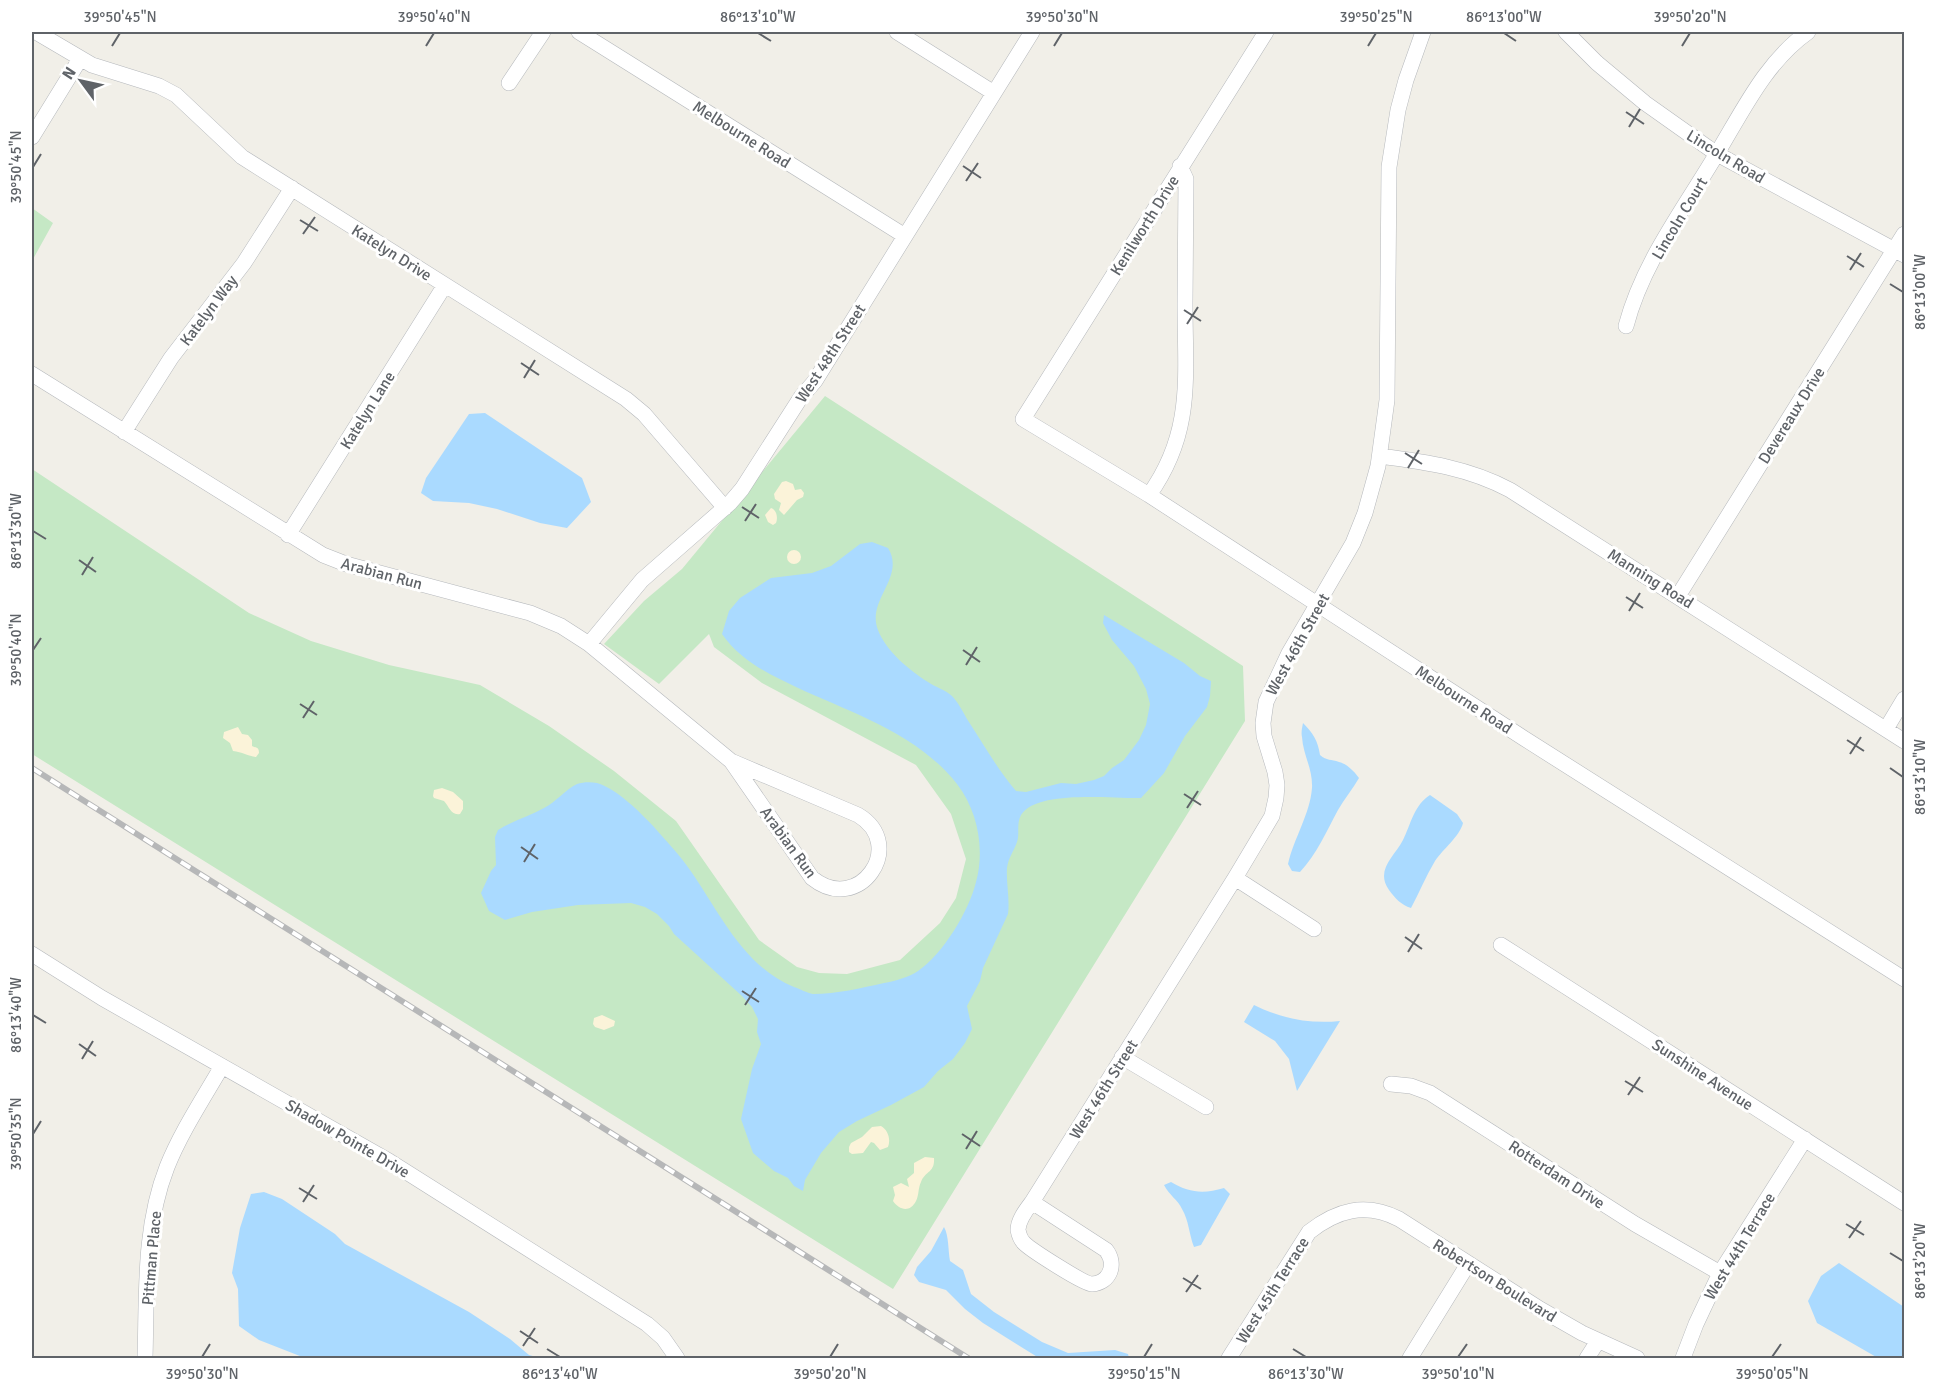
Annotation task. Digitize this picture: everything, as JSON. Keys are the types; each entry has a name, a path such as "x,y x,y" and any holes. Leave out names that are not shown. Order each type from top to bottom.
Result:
{"street":[{"name":"Katelyn Drive","path":"36,32 99,68 159,86 176,95 238,155 629,401 644,414 725,508"},
{"path":"509,83 543,32"},
{"name":"Melbourne Road","path":"579,32 905,236"},
{"path":"897,32 994,93"},
{"name":"West 48th Street","path":"589,644 642,580 725,508 742,489 801,397 811,387 1032,32"},
{"name":"Kenilworth Drive","path":"1023,419 1266,32"},
{"name":"West 46th Street","path":"1032,1202 1106,1250 1112,1259 1112,1267 1106,1278 1099,1283 1087,1283 1025,1244 1019,1234 1019,1223 1032,1202 1122,1057 1268,825 1276,798 1275,772 1266,746 1263,723 1266,702 1278,671 1353,543 1370,497 1380,456 1386,417 1387,388 1389,167 1398,110 1423,32"},
{"name":"Lincoln Road","path":"1566,32 1597,63 1645,103 1717,154 1899,253"},
{"name":"Lincoln Court","path":"1626,326 1636,295 1654,256 1768,71 1789,47 1808,32"},
{"path":"32,137 80,59"},
{"path":"1149,495 1176,442 1185,399 1186,180 1180,166"},
{"name":"Katelyn Way","path":"124,432 171,358 243,263 292,188"},
{"name":"Devereaux Drive","path":"1678,596 1899,253 1905,234"},
{"name":"Katelyn Lane","path":"288,535 445,285"},
{"name":"Arabian Run","path":"32,374 288,535 336,561 540,616 566,628 589,644 731,762 808,873 817,882 835,889 847,888 859,884 870,875 877,861 879,849 876,835 866,820 731,762"},
{"name":"Melbourne Road","path":"1023,419 1149,495 1525,739 1905,979"},
{"name":"Manning Road","path":"1380,456 1446,466 1501,485 1905,741"},
{"path":"1886,729 1905,699"},
{"path":"1235,878 1314,929"},
{"name":"Sunshine Avenue","path":"1501,945 1905,1203"},
{"name":"Shadow Pointe Drive","path":"32,954 102,998 399,1167 642,1321 670,1347 677,1359"},
{"path":"1122,1057 1206,1107"},
{"name":"Pittman Place","path":"145,1359 150,1237 159,1191 173,1152 222,1066"},
{"name":"Rotterdam Drive","path":"1391,1084 1411,1086 1430,1093 1635,1224 1720,1273"},
{"name":"West 44th Terrace","path":"1683,1359 1696,1324 1720,1273 1805,1139"},
{"name":"Robertson Boulevard","path":"1352,1211 1368,1210 1394,1217 1534,1306 1598,1341 1637,1359"},
{"name":"West 45th Terrace","path":"1229,1359 1305,1236 1322,1222 1352,1211"},
{"path":"1410,1359 1468,1264"},
{"path":"1587,1359 1598,1341"}],"green space":[{"path":"32,208 53,223 32,261"},
{"path":"825,396 1243,666 1245,721 893,1289 32,754 32,469 249,613 311,641 389,665 480,685 549,726 614,771 676,821 759,940 797,967 819,973 847,974 900,960 940,923 956,898 966,859 951,814 916,765 762,683 714,647 709,634 659,684 604,644 644,601 682,569"}],"sand":[{"path":"782,482 793,484 795,490 801,489 804,493 803,497 797,500 784,515 779,510 781,503 775,499 774,494"},
{"path":"771,508 775,510 777,517 773,525 768,522 765,515"},
{"path":"794,550 799,552 801,557 799,562 794,564 789,562 787,557 789,552"},
{"path":"238,727 242,734 248,735 252,740 252,746 257,748 259,753 256,757 233,751 230,743 223,738 224,732"},
{"path":"442,788 453,792 463,801 460,814 452,812 444,801 434,798 434,790"},
{"path":"602,1015 615,1021 614,1026 604,1030 595,1027 594,1018"},
{"path":"881,1126 888,1135 888,1147 880,1150 871,1142 863,1153 849,1152 851,1143 862,1137 872,1127"},
{"path":"925,1157 934,1158 933,1167 920,1184 914,1205 908,1209 901,1208 893,1201 895,1195 893,1187 901,1183 909,1187 907,1179 914,1173 914,1163"}],"water":[{"path":"485,413 582,478 591,502 567,528 540,523 497,509 469,503 433,501 421,493 426,478 469,414"},
{"path":"872,542 888,548 892,559 890,579 877,609 876,619 882,638 892,653 906,666 954,698 996,765 1016,791 1026,792 1061,783 1076,784 1104,776 1124,760 1139,740 1146,725 1150,704 1146,689 1134,666 1112,640 1103,623 1104,615 1211,681 1210,696 1207,707 1185,736 1164,773 1141,798 1059,798 1030,807 1021,815 1018,839 1007,868 1008,914 967,1006 972,1029 965,1043 953,1059 924,1087 839,1132 821,1153 805,1180 803,1191 753,1153 741,1119 752,1069 761,1044 757,1032 758,1019 752,1007 674,934 657,914 631,903 578,905 532,912 505,920 489,911 481,893 496,865 495,837 498,830 538,811 577,784 597,783 620,796 654,827 686,864 734,937 760,966 776,978 813,994 831,993 897,980 914,973 927,963 937,954 954,931 968,906 979,870 978,831 975,818 964,795 941,767 904,738 765,671 746,659 722,634 729,611 740,598 771,578 812,573 831,566 860,544"},
{"path":"1303,723 1310,730 1320,755 1345,764 1359,778 1340,806 1316,850 1300,872 1292,871 1288,864 1311,798 1311,775 1303,744"},
{"path":"1430,795 1457,814 1463,823 1455,838 1435,861 1411,908 1398,901 1389,890 1385,883 1385,870 1403,840 1420,804"},
{"path":"1254,1005 1275,1014 1296,1019 1318,1022 1340,1021 1297,1091 1289,1059 1275,1041 1244,1022"},
{"path":"1171,1182 1197,1191 1224,1188 1230,1194 1201,1245 1194,1247 1184,1214 1164,1185"},
{"path":"264,1192 282,1199 335,1234 345,1244 469,1312 510,1339 529,1355 540,1358 305,1358 259,1340 239,1326 238,1289 232,1273 240,1228 251,1194"},
{"path":"944,1227 948,1239 950,1261 963,1270 971,1294 994,1312 1042,1342 1068,1353 1115,1350 1128,1354 1129,1358 1039,1358 983,1323 946,1290 919,1282 914,1275 917,1267 931,1251"},
{"path":"1839,1263 1904,1307 1904,1358 1878,1358 1817,1323 1808,1301 1821,1276"}],"railway":[{"path":"32,768 968,1358"}]}
